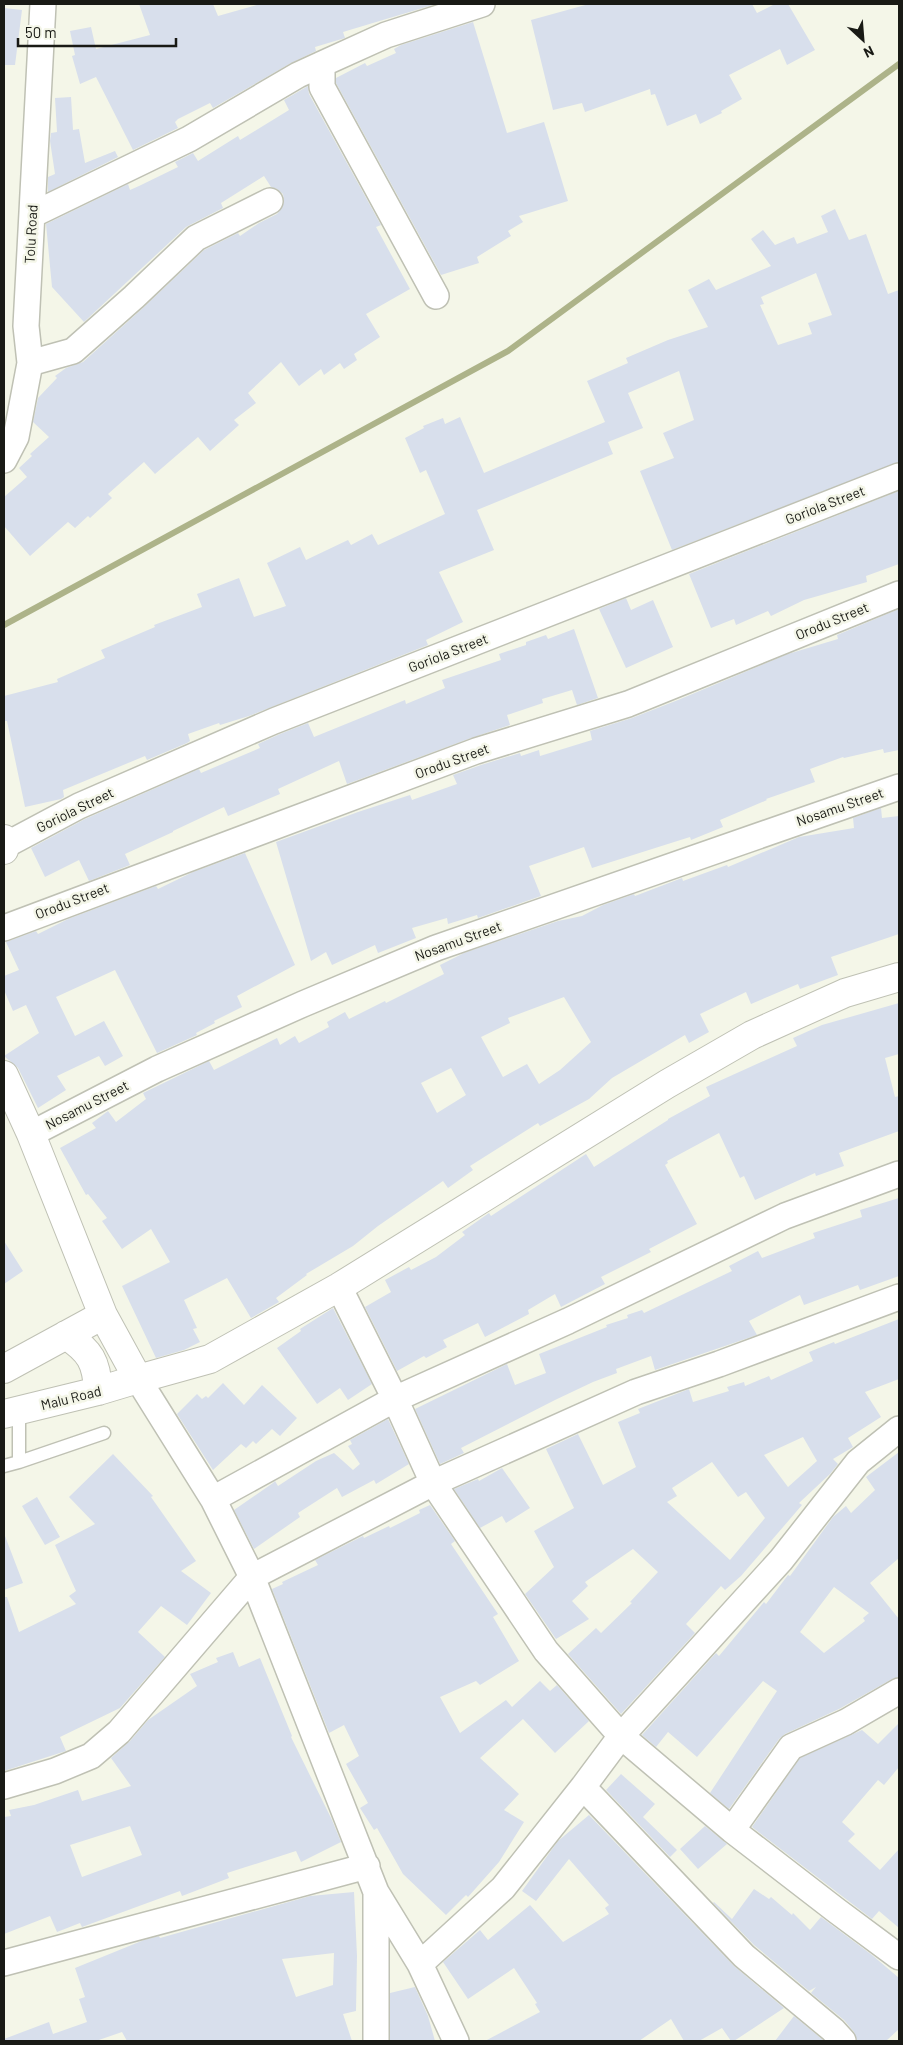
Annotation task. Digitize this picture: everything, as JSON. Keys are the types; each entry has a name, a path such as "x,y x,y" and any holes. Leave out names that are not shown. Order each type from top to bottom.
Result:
{"street":[{"name":"Tolu Road","path":"4,460 16,436 30,364 26,326 43,4"},
{"path":"32,215 189,139 322,64 386,35 482,4"},
{"path":"322,64 322,87 436,296"},
{"path":"30,364 73,351 134,297 196,238 270,201"},
{"name":"Goriola Street","path":"4,845 79,806 274,721 899,476"},
{"name":"Orodu Street","path":"4,928 476,751 628,704 899,594"},
{"name":"Nosamu Street","path":"32,1134 156,1070 303,1004 436,948 899,787"},
{"name":"Malu Road","path":"12,1412 98,1391 210,1359 338,1287 667,1084 752,1035 845,993 899,977"},
{"path":"4,1075 32,1134 103,1315 147,1377 213,1499 252,1577 376,1892 420,1964 456,2041"},
{"path":"213,1499 395,1398 568,1320 785,1216 899,1174"},
{"path":"338,1287 395,1398 433,1482 546,1651 621,1736 732,1830 837,1912 899,1957"},
{"path":"4,1786 55,1771 92,1756 119,1732 252,1577 433,1482 636,1392 719,1364 899,1297"},
{"path":"4,1369 103,1315"},
{"path":"66,1335 79,1344 92,1358 97,1373 98,1391"},
{"path":"420,1964 503,1888 621,1736 781,1560 858,1462 899,1429"},
{"path":"732,1830 791,1747 846,1722 899,1691"},
{"path":"583,1787 744,1956 843,2041"},
{"path":"4,1963 367,1866"},
{"path":"376,1892 376,2041"}],"lane":[{"path":"12,1412 19,1462"},
{"path":"4,1466 104,1433"}],"building":[{"path":"139,4 213,4 218,16 260,4 436,4 343,32 345,38 315,47 316,51 291,63 213,108 210,103 178,119 175,122 178,128 133,150 96,77 80,84 72,56 75,55 70,31 91,27 96,49 150,35"},
{"path":"589,4 752,4 757,13 775,4 788,4 815,50 787,65 780,49 729,75 742,99 721,111 722,113 700,124 696,114 667,126 655,94 651,95 650,89 585,112 582,103 553,110 531,20"},
{"path":"4,8 22,10 15,65 4,65"},
{"path":"473,22 507,133 544,122 568,201 519,216 523,222 508,231 511,236 477,257 479,263 441,275 336,83 336,78 365,63 367,66 396,53 394,49 401,45"},
{"path":"308,86 309,94 381,225 376,227 410,289 366,314 380,337 354,354 357,360 344,369 340,363 324,375 321,369 299,386 281,362 248,393 256,403 234,420 239,425 210,451 198,437 155,474 144,462 108,494 112,498 90,518 88,516 75,528 68,522 30,556 4,526 4,497 27,477 19,468 32,456 30,454 49,437 33,422 38,398 57,378 55,376 66,368 83,362 204,250 238,233 240,236 277,214 282,208 284,201 283,194 271,187 264,176 221,203 223,208 186,227 84,322 52,287 46,224 128,184 130,190 139,186 178,167 175,162 193,153 198,161 238,136 240,140 289,110 284,100"},
{"path":"71,97 73,130 79,129 85,163 115,151 118,157 48,192 48,177 55,174 50,141 51,133 57,132 55,98"},
{"path":"835,209 849,240 866,234 888,294 899,290 899,462 672,550 640,471 674,458 663,433 694,420 679,371 628,393 643,428 608,442 613,454 477,510 494,550 439,572 463,622 426,640 428,645 249,716 220,725 219,723 188,734 190,741 187,743 147,760 145,756 63,790 64,797 61,799 25,807 7,721 4,721 4,696 58,682 57,679 105,658 101,650 155,627 154,625 202,607 197,594 239,578 254,617 286,606 267,563 300,547 306,560 348,540 351,545 372,534 378,545 445,514 426,470 420,473 405,438 424,428 423,426 443,418 445,424 460,417 484,473 605,422 587,381 628,363 626,358 668,340 708,327 688,290 709,279 716,290 771,266 751,239 763,230 775,245 794,237 797,244 828,232 821,216","holes":["816,273 832,315 808,323 812,334 778,345 760,305 764,304 761,297"]},
{"path":"899,491 899,564 866,576 867,582 804,600 771,616 768,611 736,625 734,619 711,628 689,574"},
{"path":"626,598 631,610 653,600 673,647 626,668 599,609"},
{"path":"899,609 899,750 884,753 883,749 843,757 810,769 815,782 766,799 720,820 723,827 691,840 690,837 592,868 584,847 529,866 541,896 478,918 477,915 448,924 447,918 412,928 416,938 378,953 375,945 332,965 326,952 311,961 276,842 410,795 412,800 457,784 453,775 481,765 520,753 521,756 539,750 540,756 592,740 590,731 632,718 788,654 838,639 837,635"},
{"path":"574,629 598,698 577,705 572,690 542,699 543,703 507,715 510,725 347,784 339,761 278,789 280,794 228,816 224,807 125,854 130,865 89,881 79,860 45,877 31,848 85,819 199,769 201,773 260,748 258,744 280,734 308,723 314,737 405,700 406,704 445,688 442,680 501,660 499,654 526,645 526,642 546,635 548,639"},
{"path":"881,808 882,818 899,816 899,934 831,957 838,975 800,989 798,984 751,1004 746,992 700,1014 709,1032 689,1043 685,1035 612,1078 589,1099 540,1126 538,1123 470,1166 473,1170 448,1188 443,1181 378,1226 353,1246 306,1274 276,1298 279,1302 251,1318 227,1278 184,1300 197,1328 193,1329 200,1342 184,1350 156,1358 122,1286 170,1262 151,1229 122,1249 102,1221 107,1218 88,1194 86,1195 60,1148 96,1128 92,1123 108,1111 116,1122 146,1099 143,1093 209,1061 214,1070 277,1038 280,1045 295,1036 299,1043 329,1027 327,1022 345,1012 349,1019 444,974 440,965 464,953 558,921 582,916 603,905 634,894 635,896 682,878 683,881 727,865 728,867 799,837 854,828 853,818","holes":["564,997 591,1042 560,1070 539,1084 527,1064 503,1077 481,1037 510,1023 508,1018","451,1068 466,1095 437,1113 421,1083"]},
{"path":"245,853 295,965 237,996 242,1007 214,1021 215,1023 196,1033 197,1035 157,1053 115,970 56,997 75,1036 104,1021 123,1056 105,1066 99,1056 57,1076 66,1090 38,1108 18,1068 4,1056 39,1033 26,1005 13,1011 4,990 4,976 19,970 6,942 36,931 38,934 68,919 156,886 158,889 193,872"},
{"path":"899,1003 899,1054 885,1058 895,1097 899,1096 899,1131 839,1153 844,1166 816,1176 815,1173 755,1200 744,1176 740,1178 719,1133 667,1161 668,1163 665,1165 697,1224 649,1249 651,1252 601,1277 605,1284 561,1307 555,1294 528,1310 529,1314 485,1337 478,1323 443,1340 447,1347 426,1358 424,1356 397,1371 365,1307 391,1292 385,1280 409,1267 411,1270 436,1257 465,1235 462,1232 489,1213 491,1216 586,1154 594,1167 668,1119 710,1096 706,1087 797,1046 793,1038 822,1025"},
{"path":"899,1198 899,1276 860,1290 858,1285 804,1305 800,1295 749,1321 757,1335 655,1370 651,1356 616,1369 617,1373 555,1400 461,1448 464,1453 440,1464 415,1409 507,1364 515,1385 546,1373 539,1354 607,1327 606,1325 628,1318 627,1315 642,1310 644,1313 732,1271 729,1266 758,1251 762,1258 815,1238 813,1233 862,1217 860,1210"},
{"path":"4,1241 23,1271 4,1284"},
{"path":"333,1308 372,1384 348,1400 340,1388 317,1404 277,1348 301,1331 300,1329"},
{"path":"899,1319 899,1379 865,1392 881,1417 848,1438 853,1447 833,1459 838,1464 799,1503 802,1505 741,1576 725,1590 721,1586 686,1624 695,1633 621,1714 568,1654 596,1628 601,1633 632,1603 630,1602 658,1572 633,1549 585,1582 588,1586 572,1601 589,1619 556,1639 525,1594 554,1567 534,1531 574,1508 546,1449 578,1434 603,1485 636,1467 618,1422 640,1413 638,1409 689,1389 693,1402 729,1391 727,1387 744,1382 745,1386 769,1376 771,1380 813,1361 809,1352 834,1342 835,1344","holes":["803,1437 817,1461 788,1487 764,1455","712,1462 738,1497 746,1492 765,1518 730,1560 667,1502 677,1496 672,1488"]},
{"path":"223,1383 244,1405 262,1385 297,1418 280,1436 272,1429 256,1444 253,1441 246,1448 241,1444 213,1470 177,1414 197,1394 202,1399 206,1396 208,1398"},
{"path":"388,1419 409,1464 376,1484 374,1480 342,1497 337,1488 298,1513 300,1517 254,1549 234,1510 275,1481 278,1486 316,1461 334,1453 353,1470 360,1464 348,1446 352,1444 350,1440"},
{"path":"899,1452 899,1558 870,1583 899,1619 899,1677 892,1679 839,1709 785,1734 779,1739 729,1809 710,1793 777,1691 763,1681 697,1757 668,1732 656,1747 642,1735 716,1653 719,1656 764,1602 766,1604 788,1575 790,1576 833,1517 846,1506 851,1513 875,1490 866,1477","holes":["834,1587 869,1613 863,1618 865,1621 824,1653 800,1632"]},
{"path":"113,1454 153,1496 151,1497 196,1561 181,1571 211,1593 187,1625 161,1606 138,1632 165,1657 120,1708 60,1737 66,1751 4,1771 4,1597 7,1597 19,1632 76,1604 69,1596 76,1591 55,1545 95,1524 69,1497"},
{"path":"502,1468 530,1508 506,1523 502,1516 480,1528 454,1489 478,1479 479,1481"},
{"path":"37,1497 60,1537 45,1545 22,1506"},
{"path":"430,1505 455,1541 451,1544 498,1614 493,1617 519,1661 480,1685 476,1681 440,1697 460,1733 506,1700 512,1707 540,1681 550,1691 557,1685 589,1721 555,1753 523,1719 480,1758 519,1794 504,1810 524,1822 499,1862 468,1897 466,1895 446,1915 403,1874 377,1828 374,1830 360,1808 368,1803 346,1764 359,1756 344,1725 329,1733 272,1589 283,1584 282,1582 318,1565 315,1560 363,1536 364,1538 389,1526 390,1528 420,1513 419,1510"},
{"path":"4,1536 23,1583 4,1590"},
{"path":"233,1652 239,1667 260,1658 291,1737 341,1842 301,1862 296,1851 227,1873 229,1878 182,1896 180,1891 82,1927 80,1923 57,1932 50,1916 4,1934 4,1817 11,1816 9,1810 34,1805 78,1790 82,1801 131,1786 111,1758 130,1741 148,1720 197,1686 190,1674 218,1662 216,1658","holes":["130,1826 142,1855 82,1877 70,1845"]},
{"path":"899,1723 899,1767 884,1785 878,1780 842,1822 855,1834 848,1841 880,1870 899,1849 899,1928 879,1911 872,1919 752,1827 800,1758 862,1730 878,1744"},
{"path":"621,1774 655,1804 643,1817 677,1850 670,1857 606,1790"},
{"path":"589,1815 734,1966 784,2008 734,2041 731,2041 722,2028 699,2041 684,2041 671,2019 639,2041 485,2041 540,2012 535,2004 537,2003 514,1968 468,1999 443,1962 480,1930 488,1940 530,1905 563,1942 609,1914 605,1908 609,1905 569,1859 536,1901 522,1891 558,1841"},
{"path":"705,1826 727,1844 698,1869 680,1849"},
{"path":"754,1889 769,1899 771,1897 792,1915 793,1913 810,1930 821,1917 899,1978 899,2029 886,2041 857,2041 854,2032 844,2020 811,1993 816,1987 809,1991 754,1945 713,1903 732,1919"},
{"path":"354,1892 357,1956 356,2011 343,2014 352,2041 127,2041 122,2032 96,2041 4,2041 4,2039 49,2022 53,2034 87,2022 79,1999 85,1997 75,1968 144,1940 159,1936 160,1938 310,1896","holes":["334,1953 333,1985 296,1997 282,1959"]},
{"path":"415,1987 428,2016 435,2041 390,2041 390,1993"},
{"path":"794,2016 823,2040 824,2041 775,2041"}],"waterway":[{"path":"4,625 508,351 899,64"}]}
